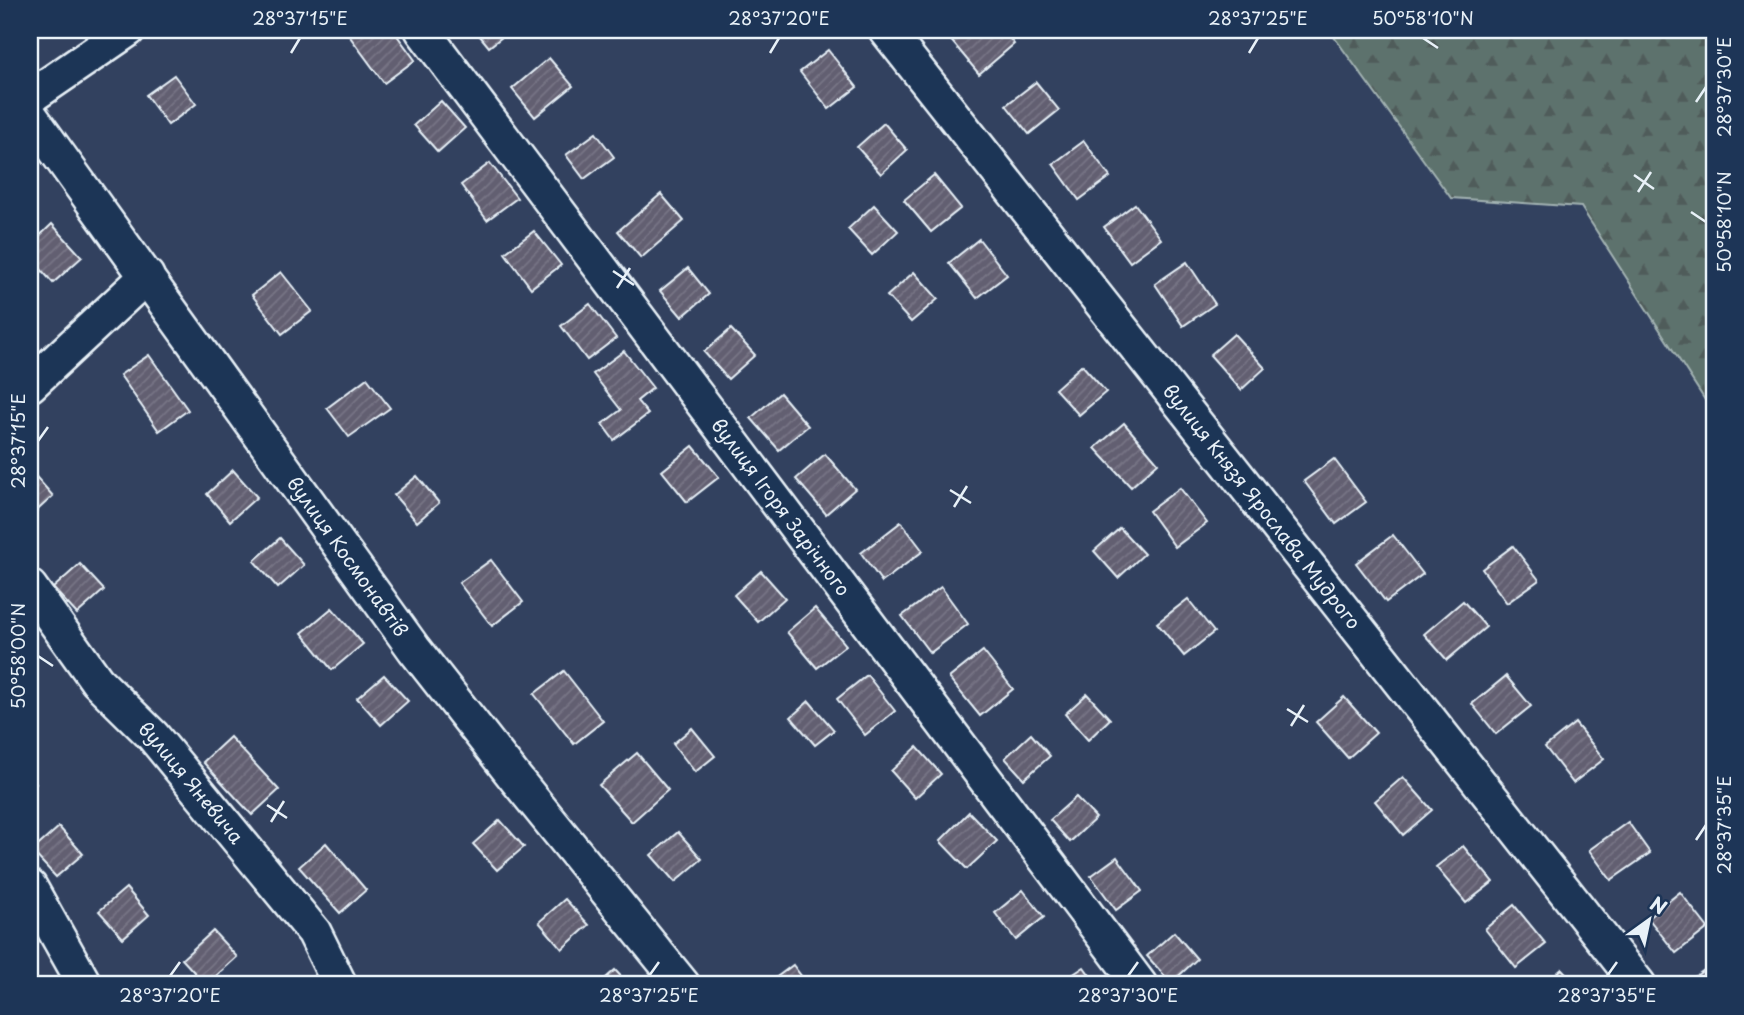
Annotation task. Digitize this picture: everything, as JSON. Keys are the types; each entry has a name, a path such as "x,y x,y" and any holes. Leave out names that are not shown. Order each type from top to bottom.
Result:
{"street":[{"path":"30,97 128,30"},
{"name":"вулиця Ігоря Зарічного","path":"422,30 1140,985"},
{"name":"вулиця Князя Ярослава Мудрого","path":"886,30 1639,985"},
{"name":"вулиця Космонавтів","path":"30,115 414,649 683,985"},
{"path":"30,385 147,276"},
{"name":"вулиця Яневича","path":"30,587 97,681 153,736 314,932 340,985"},
{"path":"30,887 85,985"}],"green space":[{"path":"1329,30 1714,30 1714,414 1581,207 1451,198"}],"building":[{"path":"345,30 393,30 415,60 384,83"},
{"path":"475,30 511,30 489,47"},
{"path":"1003,30 1014,44 979,74 944,32"},
{"path":"828,50 857,87 829,109 800,72"},
{"path":"549,58 573,86 535,117 512,89"},
{"path":"174,75 196,104 168,125 146,95"},
{"path":"1036,82 1059,110 1029,134 1006,105"},
{"path":"441,101 465,128 438,152 414,125"},
{"path":"884,123 907,150 881,174 857,147"},
{"path":"596,133 614,157 584,179 566,155"},
{"path":"1084,141 1110,177 1079,200 1053,164"},
{"path":"490,163 517,198 487,220 461,185"},
{"path":"934,175 961,208 931,232 904,200"},
{"path":"661,194 684,221 641,258 618,231"},
{"path":"1135,204 1161,239 1130,262 1104,227"},
{"path":"874,205 898,231 872,255 848,229"},
{"path":"52,224 82,257 53,283 30,257 30,245"},
{"path":"534,231 561,265 531,288 505,253"},
{"path":"979,239 1007,275 977,298 949,263"},
{"path":"1187,262 1215,304 1183,326 1155,284"},
{"path":"688,268 709,294 682,317 660,291"},
{"path":"281,272 312,311 282,334 252,295"},
{"path":"914,272 938,299 911,322 887,296"},
{"path":"590,304 616,338 587,360 561,326"},
{"path":"731,329 755,355 728,379 704,352"},
{"path":"1234,334 1265,368 1241,390 1210,355"},
{"path":"624,351 653,388 637,401 648,414 614,440 602,424 621,410 593,374"},
{"path":"149,355 188,410 159,431 120,375"},
{"path":"1082,365 1106,392 1079,415 1055,389"},
{"path":"367,378 390,408 349,437 327,408"},
{"path":"780,393 808,426 779,450 751,418"},
{"path":"1124,423 1158,463 1131,487 1095,448"},
{"path":"693,446 719,477 687,502 662,471"},
{"path":"825,454 855,489 826,514 796,479"},
{"path":"1334,459 1366,502 1336,524 1304,481"},
{"path":"30,470 53,496 30,517"},
{"path":"233,470 257,497 230,521 207,494"},
{"path":"417,476 439,503 417,522 394,495"},
{"path":"1180,488 1207,523 1175,547 1149,511"},
{"path":"901,522 923,551 882,582 861,553"},
{"path":"1120,528 1144,554 1118,578 1094,551"},
{"path":"1393,535 1423,574 1386,602 1356,563"},
{"path":"280,538 304,565 278,588 254,561"},
{"path":"1513,546 1539,580 1507,603 1482,569"},
{"path":"491,560 523,602 492,626 459,583"},
{"path":"80,564 104,590 77,614 53,588"},
{"path":"761,571 785,598 758,622 734,595"},
{"path":"941,587 968,624 930,653 902,616"},
{"path":"1188,599 1214,632 1184,656 1157,623"},
{"path":"1463,601 1486,627 1447,660 1424,634"},
{"path":"332,608 363,644 332,670 302,633"},
{"path":"815,608 846,645 817,668 787,632"},
{"path":"983,651 1013,689 980,716 949,678"},
{"path":"564,671 603,721 574,744 534,694"},
{"path":"384,675 408,701 381,725 357,698"},
{"path":"867,675 895,711 865,735 837,699"},
{"path":"1506,676 1531,706 1496,734 1472,704"},
{"path":"1087,694 1110,719 1088,740 1065,714"},
{"path":"1344,697 1376,733 1348,758 1316,722"},
{"path":"809,701 834,730 815,745 791,717"},
{"path":"1575,723 1604,759 1573,783 1545,747"},
{"path":"692,728 715,756 695,772 673,744"},
{"path":"1031,734 1050,756 1024,779 1005,758"},
{"path":"230,737 279,790 252,815 203,762"},
{"path":"917,747 941,774 915,798 891,771"},
{"path":"637,753 668,790 632,822 599,785"},
{"path":"30,774 36,783 30,788"},
{"path":"1403,777 1432,810 1403,835 1375,801"},
{"path":"1076,797 1096,818 1070,842 1050,820"},
{"path":"969,812 997,841 967,869 940,841"},
{"path":"500,820 524,847 497,870 473,844"},
{"path":"1628,822 1650,853 1611,880 1589,850"},
{"path":"59,827 83,854 56,877 32,851"},
{"path":"678,832 702,859 675,882 651,855"},
{"path":"326,843 366,890 340,913 299,867"},
{"path":"1463,846 1493,882 1466,903 1436,867"},
{"path":"1117,857 1142,891 1116,910 1091,876"},
{"path":"126,888 149,915 123,938 99,911"},
{"path":"1023,890 1044,917 1016,940 995,913"},
{"path":"1680,892 1708,928 1676,953 1648,918"},
{"path":"565,899 589,925 562,949 539,922"},
{"path":"1514,905 1546,944 1516,968 1485,929"},
{"path":"213,931 237,957 206,985 182,959"},
{"path":"1174,932 1197,959 1171,983 1147,956"},
{"path":"1714,963 1714,985 1698,985 1693,978"},
{"path":"793,965 808,985 766,985"},
{"path":"1084,967 1097,985 1057,985"},
{"path":"1562,969 1577,985 1543,985"},
{"path":"615,970 629,985 598,985"}]}
